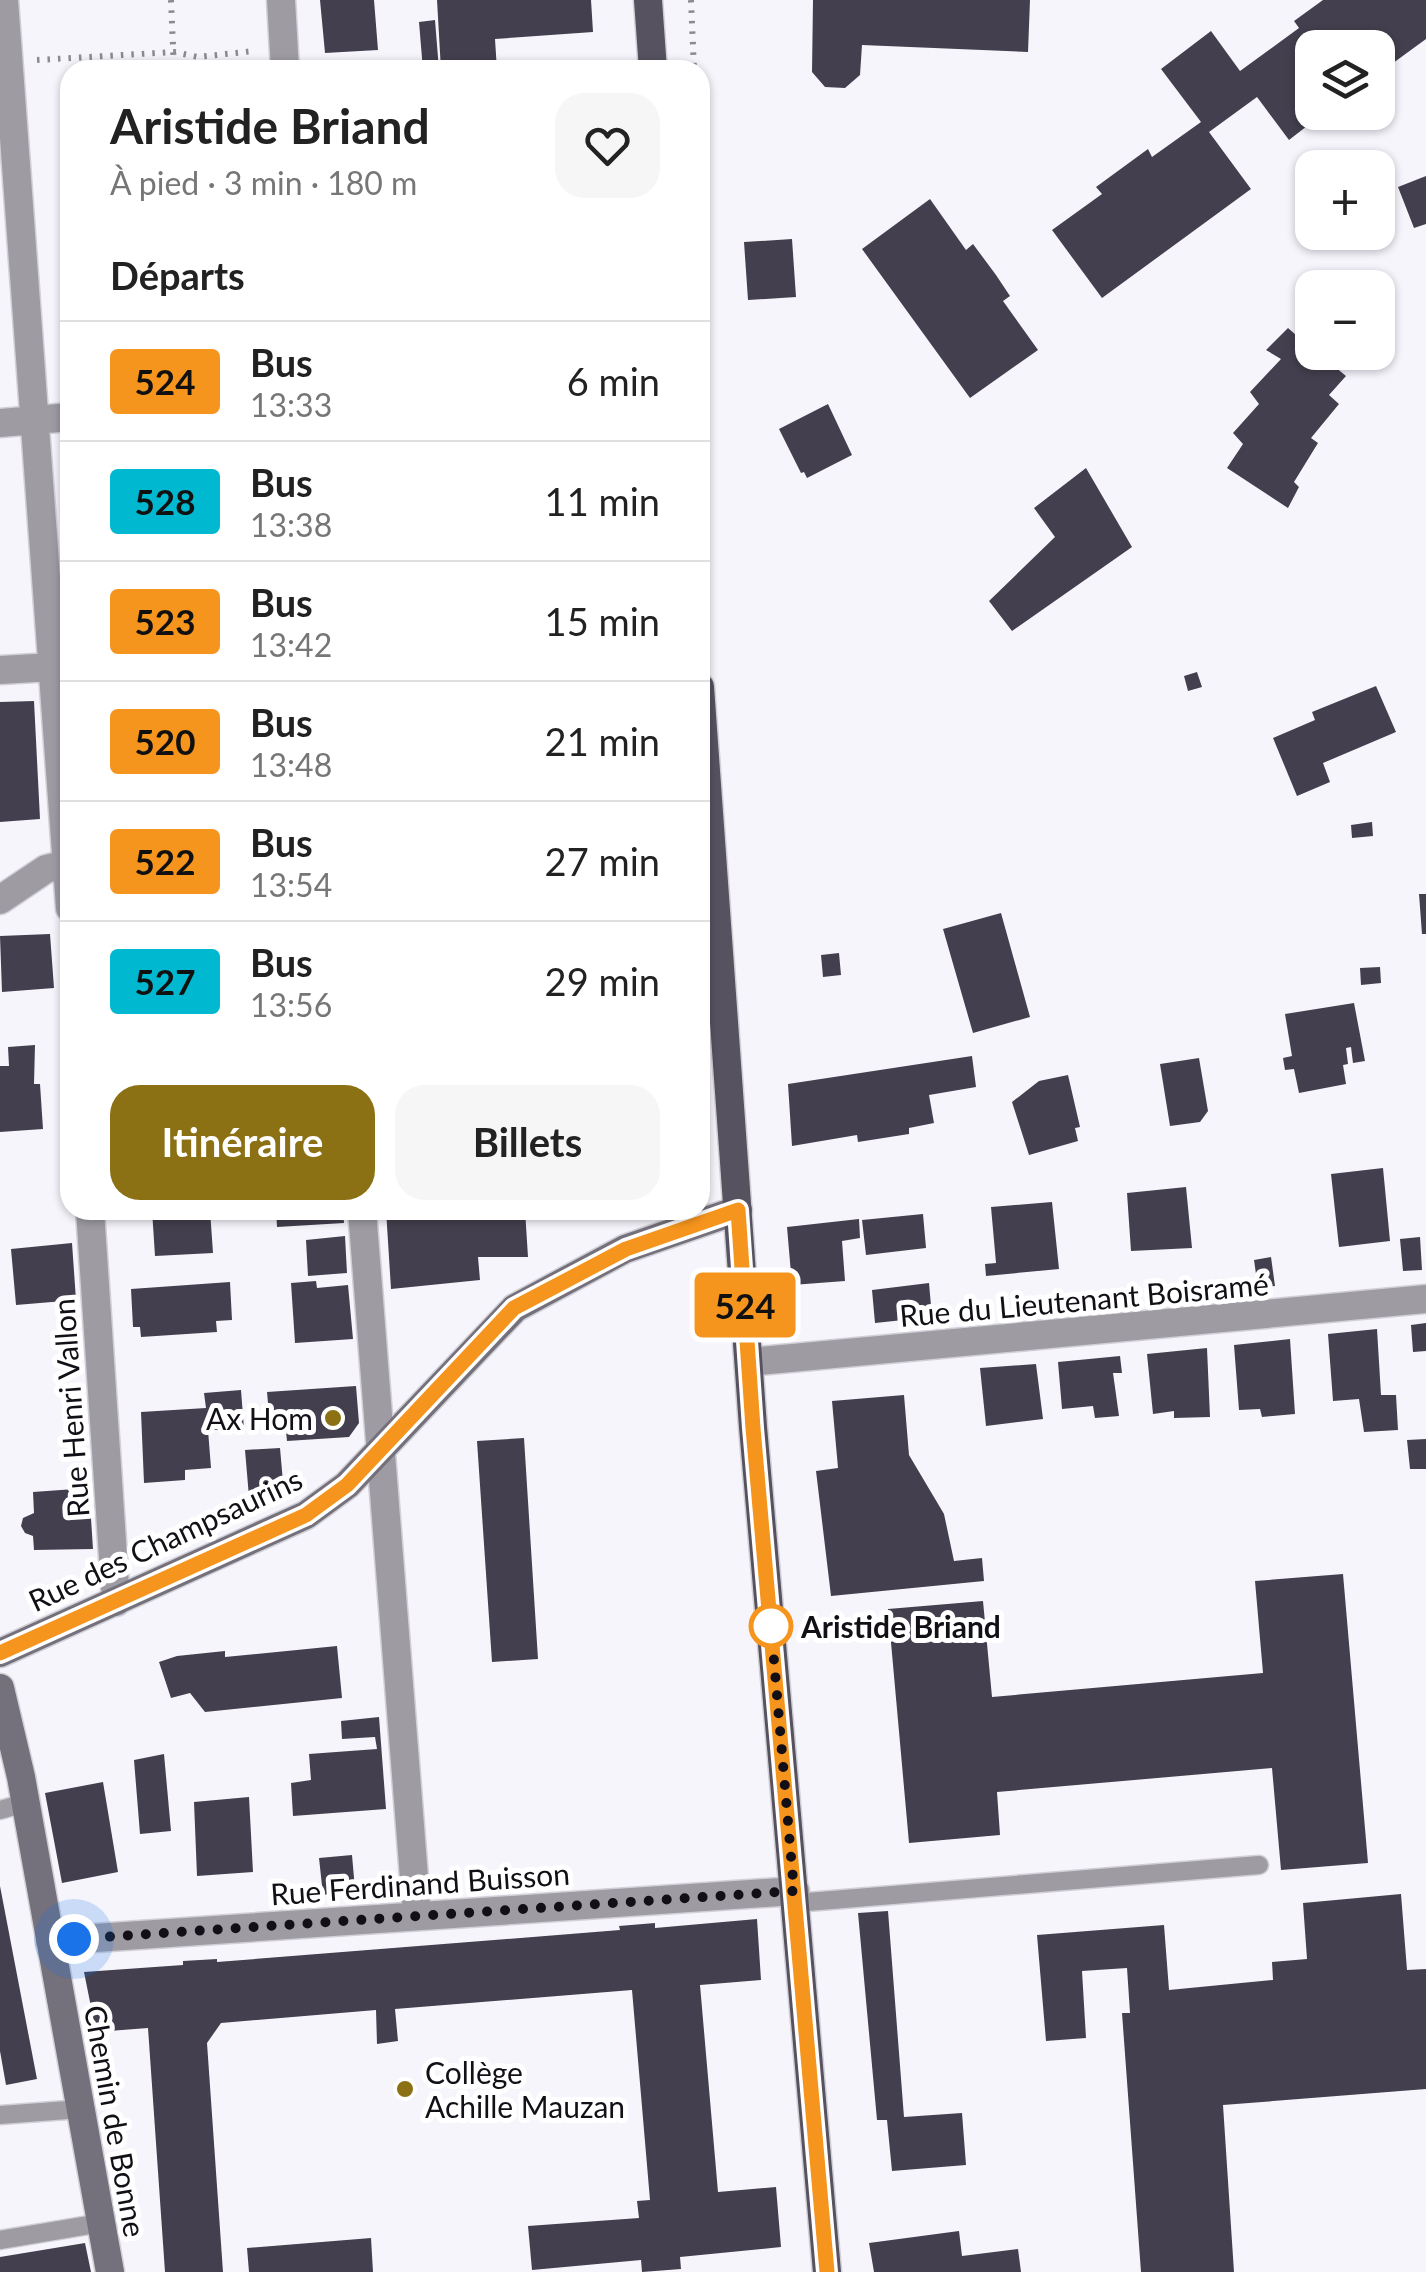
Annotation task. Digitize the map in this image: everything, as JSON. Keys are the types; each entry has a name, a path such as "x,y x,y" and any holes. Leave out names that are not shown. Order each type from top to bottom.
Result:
{"main road":[{"path":"648,0 652,60"},
{"path":"710,870 748,1362 827,2272"},
{"name":"Rue des Champsaurins","path":"710,1220 738,1210"},
{"name":"Rue des Champsaurins","path":"0,1653 306,1515 347,1485 514,1308 626,1249 709,1220"},
{"name":"Chemin de Bonne","path":"1,1694 13,1807 50,1941 110,2272"}],"street":[{"path":"4,0 35,419 60,649"},
{"path":"281,0 284,59"},
{"path":"0,423 60,418"},
{"path":"0,670 60,667"},
{"path":"0,900 46,869 60,865"},
{"name":"Rue Henri Vallon","path":"91,1220 116,1602"},
{"path":"363,1220 417,1916"},
{"name":"Rue du Lieutenant Boisramé","path":"748,1362 1426,1299"},
{"name":"Rue Ferdinand Buisson","path":"50,1941 417,1916 795,1897"}],"lane":[{"path":"795,1897 1259,1866"},
{"path":"0,2115 81,2110"},
{"path":"0,2240 101,2222"}],"path":[{"path":"171,0 174,60"},
{"path":"691,0 694,60"},
{"path":"6,62 174,52 198,57 284,59"}],"building":[{"path":"320,0 374,0 378,50 325,53"},
{"path":"437,0 591,0 593,32 495,39 496,60 440,60"},
{"path":"813,0 1030,0 1028,52 862,45 860,75 845,88 825,87 812,72"},
{"path":"1323,0 1426,0 1426,39 1395,62 1395,30 1296,30 1299,28 1294,21"},
{"path":"435,20 438,60 422,60 419,22"},
{"path":"1211,31 1240,71 1295,31 1295,130 1302,130 1289,140 1257,97 1209,132 1251,189 1102,298 1052,230 1102,194 1096,187 1148,149 1152,157 1201,122 1161,69"},
{"path":"1426,176 1426,224 1414,228 1398,187"},
{"path":"930,199 966,250 973,244 996,275 1010,296 1003,301 1038,350 970,398 862,249"},
{"path":"792,239 796,297 748,300 744,242"},
{"path":"1288,328 1295,334 1295,370 1339,370 1346,376 1329,395 1339,404 1311,438 1318,443 1294,482 1299,487 1288,508 1227,468 1243,444 1233,433 1259,404 1250,392 1281,359 1266,350"},
{"path":"828,404 852,455 807,478 779,429"},
{"path":"1086,468 1132,547 1012,631 989,601 1055,537 1034,508"},
{"path":"1197,672 1202,687 1188,691 1184,676"},
{"path":"1376,686 1396,732 1323,763 1330,782 1297,796 1273,738 1315,720 1312,712"},
{"path":"34,701 40,819 0,822 0,702"},
{"path":"1372,822 1373,836 1352,838 1351,825"},
{"path":"1419,894 1426,894 1426,934 1422,934"},
{"path":"1001,913 1030,1017 973,1033 943,929"},
{"path":"50,934 54,988 2,992 0,936"},
{"path":"839,953 841,975 823,977 821,955"},
{"path":"1380,967 1381,983 1361,985 1360,968"},
{"path":"1354,1003 1365,1061 1353,1063 1351,1047 1346,1048 1346,1084 1299,1093 1294,1069 1285,1070 1283,1058 1292,1056 1285,1014"},
{"path":"35,1045 34,1084 40,1084 43,1129 0,1132 0,1066 9,1066 8,1047"},
{"path":"972,1056 976,1087 929,1095 934,1123 909,1128 909,1134 858,1142 857,1135 792,1146 788,1084"},
{"path":"1199,1058 1208,1111 1200,1122 1170,1126 1160,1064"},
{"path":"1068,1075 1080,1127 1075,1128 1078,1141 1029,1155 1012,1102 1039,1081"},
{"path":"1383,1168 1390,1241 1339,1247 1331,1174"},
{"path":"1186,1187 1192,1248 1131,1251 1127,1193"},
{"path":"1052,1202 1059,1269 986,1276 985,1264 996,1263 991,1207"},
{"path":"923,1214 926,1248 866,1255 862,1220"},
{"path":"859,1219 860,1238 842,1241 845,1281 792,1285 787,1227"},
{"path":"153,1220 211,1220 213,1253 155,1256"},
{"path":"277,1220 344,1220 344,1223 277,1227"},
{"path":"387,1220 526,1220 528,1257 478,1257 480,1280 391,1289"},
{"path":"345,1236 347,1273 308,1276 306,1240"},
{"path":"1420,1237 1422,1270 1403,1271 1400,1239"},
{"path":"72,1243 76,1300 16,1305 11,1249"},
{"path":"1271,1257 1275,1286 1258,1288 1254,1260"},
{"path":"316,1281 317,1288 348,1285 353,1339 295,1343 291,1283"},
{"path":"230,1282 232,1320 216,1321 217,1332 141,1337 140,1327 133,1327 131,1289"},
{"path":"929,1283 932,1317 875,1323 872,1290"},
{"path":"1426,1323 1426,1351 1413,1352 1411,1325"},
{"path":"1377,1329 1381,1395 1396,1395 1398,1430 1364,1432 1359,1399 1333,1401 1328,1334"},
{"path":"1290,1339 1295,1414 1262,1417 1260,1409 1239,1410 1234,1345"},
{"path":"1207,1348 1210,1417 1174,1418 1174,1411 1153,1414 1147,1354"},
{"path":"1120,1356 1122,1373 1113,1373 1119,1416 1095,1418 1093,1406 1062,1409 1058,1362"},
{"path":"1036,1364 1043,1419 986,1426 980,1368"},
{"path":"356,1386 359,1423 349,1437 287,1441 284,1412 269,1414 267,1392"},
{"path":"241,1390 244,1429 208,1430 211,1468 185,1470 185,1480 144,1483 141,1412 206,1408 204,1393"},
{"path":"904,1395 909,1455 944,1514 954,1561 982,1558 984,1581 831,1596 816,1471 838,1468 832,1401"},
{"path":"524,1438 538,1659 492,1662 477,1441"},
{"path":"1426,1439 1426,1469 1410,1469 1407,1440"},
{"path":"280,1448 283,1482 249,1497 245,1450"},
{"path":"89,1488 93,1549 34,1550 33,1536 21,1526 23,1518 34,1513 33,1492"},
{"path":"1343,1574 1368,1863 1281,1870 1272,1768 997,1792 1000,1835 909,1843 888,1609 983,1601 992,1697 1263,1673 1255,1581"},
{"path":"337,1646 342,1698 205,1712 190,1693 171,1698 159,1662 225,1651 225,1657"},
{"path":"379,1717 386,1809 293,1816 291,1783 311,1780 309,1754 377,1749 375,1737 342,1739 341,1721"},
{"path":"164,1754 171,1831 140,1834 134,1760"},
{"path":"103,1782 118,1872 62,1883 45,1793"},
{"path":"249,1797 253,1872 197,1876 194,1802"},
{"path":"352,1855 355,1889 323,1895 319,1858"},
{"path":"0,1886 37,2079 6,2085 0,2051"},
{"path":"1401,1894 1407,1970 1426,1969 1426,2089 1223,2105 1234,2272 1141,2272 1122,2013 1130,2013 1127,1968 1082,1971 1086,2038 1046,2041 1037,1935 1164,1925 1169,1990 1273,1980 1272,1962 1307,1959 1303,1903"},
{"path":"888,1911 904,2117 962,2113 966,2165 892,2171 887,2120 877,2120 858,1913"},
{"path":"757,1919 761,1980 700,1985 718,2192 776,2187 781,2247 680,2257 681,2269 642,2272 641,2260 532,2270 528,2226 639,2218 637,2201 650,2200 632,1990 395,2009 398,2041 377,2044 376,2010 221,2023 207,2043 223,2272 165,2272 148,2028 96,2032 84,1972 183,1965 183,1961 217,1962 620,1930 619,1926 655,1923 655,1928"},
{"path":"959,2231 962,2256 1018,2249 1021,2272 874,2272 869,2243"},
{"path":"371,2238 373,2272 249,2272 247,2248"},
{"path":"85,2243 91,2272 0,2272 0,2257"}],"bus line":[{"name":"524","path":"710,1220 738,1210 753,1428 827,2272"},
{"name":"524","path":"0,1653 306,1515 347,1485 514,1308 626,1249 709,1220"}],"place":[{"name":"Ax Hom","path":"333,1418"},
{"name":"Aristide Briand","path":"771,1626"},
{"name":"Collège Achille Mauzan","path":"405,2089"}],"route":[{"path":"74,1939 794,1891 771,1626"}]}
